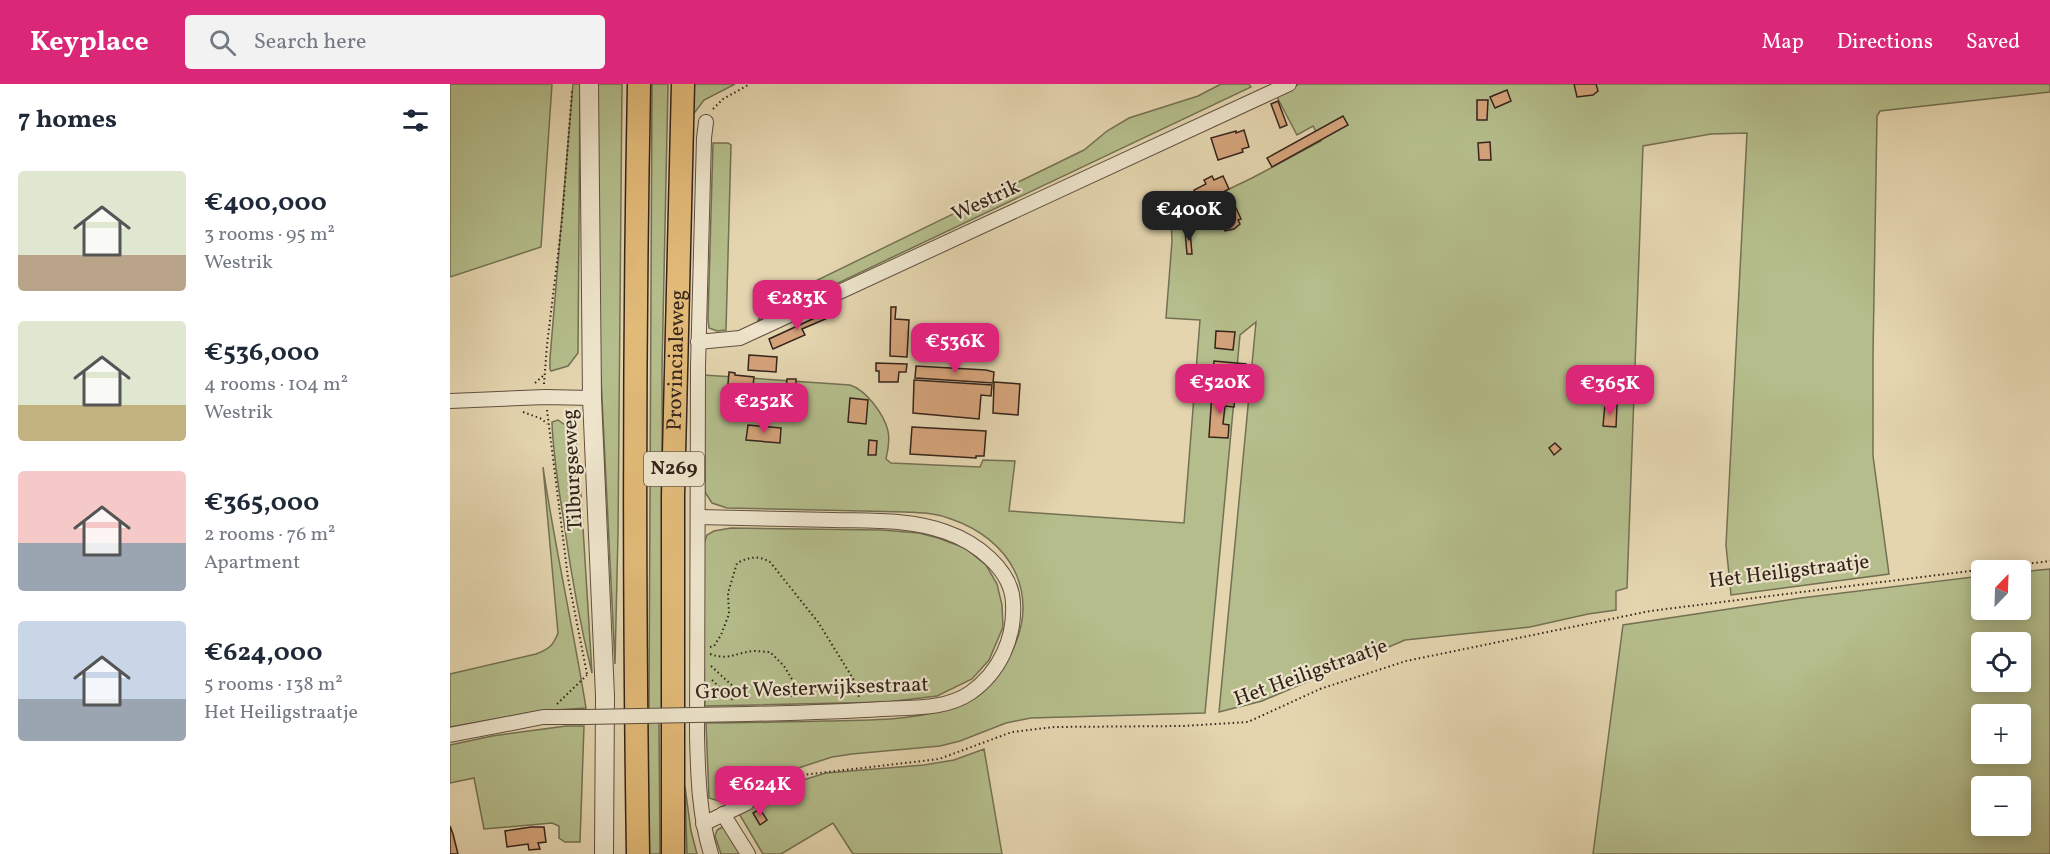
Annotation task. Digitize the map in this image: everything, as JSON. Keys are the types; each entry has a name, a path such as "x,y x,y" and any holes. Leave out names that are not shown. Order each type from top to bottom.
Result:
{"highway":[{"name":"Provincialeweg","path":"638,854 636,251 639,84"},
{"name":"Provincialeweg","path":"673,854 673,496 683,84"}],"street":[{"name":"Tilburgseweg","path":"589,84 592,398 605,696 604,854"},
{"name":"Westrik","path":"698,342 740,338 1288,84"},
{"path":"706,122 698,342 697,665 698,788 703,824 711,854"},
{"path":"450,401 545,397 592,398"},
{"name":"Groot Westerwijksestraat","path":"450,735 543,717 747,714 939,706 970,693 994,670 1004,654 1014,623 1013,592 998,566 977,548 946,532 902,522 698,517"},
{"path":"703,824 747,803"},
{"path":"723,814 748,854"}],"path":[{"path":"544,375 562,221 572,84"},
{"path":"706,122 709,113 723,99 750,84"},
{"name":"Tilburgseweg","path":"543,717 587,675 568,578 549,426"},
{"path":"697,650 714,646 721,635 729,614 728,592 737,563 750,557 762,557 770,562 818,622 857,685 861,710"},
{"name":"Het Heiligstraatje","path":"747,803 802,775 939,759 1012,732 1054,727 1183,726 1248,722 1320,689 1406,661 1650,611 2050,561"},
{"path":"697,650 736,690 751,699 762,700"},
{"path":"697,650 718,657 733,657 754,651 770,652 784,666 793,681 791,700"},
{"path":"697,665 747,714"},
{"path":"784,700 799,700"}],"green space":[{"path":"450,84 552,84 541,247 450,277"},
{"path":"573,84 580,84 578,353 568,366 551,371 550,358"},
{"path":"596,84 622,84 615,664 598,316"},
{"path":"652,84 668,84 662,370 663,707 659,723 660,854 645,854 645,724 649,707"},
{"path":"693,84 735,84 704,100 692,116"},
{"path":"1221,84 1249,84 1251,87 758,321 771,292 789,294 1084,150 1107,131 1129,118 1198,96"},
{"path":"1299,84 2050,84 2050,92 1880,111 1877,116 1873,456 1889,574 1731,595 1726,545 1747,133 1711,134 1643,146 1627,588 1616,591 1616,610 1530,627 1405,640 1262,701 1219,712 1256,322 1240,335 1205,713 1031,718 1006,723 960,741 940,746 832,757 780,774 719,801 709,798 706,723 897,719 950,708 975,697 999,673 1012,651 1020,629 1023,609 1021,589 1004,554 990,540 972,528 946,517 906,512 727,508 712,503 705,492 704,375 850,385 868,397 883,417 889,434 886,459 891,463 980,467 983,460 1015,461 1009,511 1184,523 1200,320 1166,318 1172,241 1171,217 1252,178 1321,141 1313,126 1297,135 1276,95"},
{"path":"713,143 731,145 726,330 717,331 709,328 708,319"},
{"path":"558,420 565,425 578,447 592,673 573,580 556,473 552,422"},
{"path":"543,467 586,708 539,711 450,727 450,674 536,654 550,646 558,633"},
{"path":"731,528 882,530 919,533 965,548 986,565 997,584 1002,605 1003,627 989,660 972,679 937,696 887,702 705,706 702,549 707,535 714,531"},
{"path":"2050,569 2050,854 1593,854 1623,625 1801,598 1971,577 1971,620 2031,620 2031,571"},
{"path":"566,726 584,726 580,842 565,842 559,838 559,826 552,823 484,829 474,778 450,783 450,745 492,736"},
{"path":"984,749 1002,854 853,854 833,823 781,854 763,854 738,812 739,808 783,786 826,773 924,765 954,760"},
{"path":"685,787 691,831 697,854 687,854"},
{"path":"724,826 748,854 721,854 715,836 717,830"}],"building":[{"path":"1574,84 1596,84 1598,91 1593,95 1577,97"},
{"path":"1507,90 1511,101 1495,108 1490,97"},
{"path":"1477,100 1488,100 1487,120 1477,120"},
{"path":"1278,101 1287,125 1280,128 1271,104"},
{"path":"1343,116 1348,125 1272,167 1267,158"},
{"path":"1244,130 1249,147 1242,149 1243,152 1218,160 1211,138"},
{"path":"1490,142 1491,160 1479,160 1478,143"},
{"path":"1212,176 1214,180 1223,176 1229,189 1221,193 1224,199 1202,209 1194,190 1206,184 1204,180"},
{"path":"1232,199 1241,219 1238,220 1240,224 1234,229 1225,231 1220,220 1229,216 1223,203"},
{"path":"1190,230 1192,254 1187,254 1185,231"},
{"path":"891,307 896,307 895,319 909,320 907,357 890,356"},
{"path":"832,310 835,315 802,329 805,335 773,349 769,339"},
{"path":"1216,331 1235,332 1233,350 1215,348"},
{"path":"749,355 777,357 776,372 748,370"},
{"path":"1214,361 1246,364 1244,379 1213,376"},
{"path":"876,363 907,364 906,372 899,372 898,382 879,382"},
{"path":"916,366 986,370 994,372 993,383 915,378"},
{"path":"729,372 754,377 753,386 747,385 746,409 726,407"},
{"path":"787,379 796,379 796,391 786,391"},
{"path":"914,380 992,385 991,396 981,395 979,419 913,413"},
{"path":"994,382 1020,384 1018,415 993,413"},
{"path":"1212,393 1235,395 1234,407 1225,406 1223,424 1229,425 1228,438 1209,437"},
{"path":"850,398 868,400 866,424 848,422"},
{"path":"1605,404 1617,405 1616,427 1603,426"},
{"path":"748,425 781,428 780,443 746,440"},
{"path":"912,427 986,431 984,456 976,456 976,458 910,454"},
{"path":"869,440 877,441 876,455 868,455"},
{"path":"1555,443 1561,449 1554,455 1549,448"},
{"path":"760,809 767,820 760,825 753,813"},
{"path":"450,826 453,834 458,854 450,854"},
{"path":"544,827 546,842 538,843 540,849 529,850 528,844 507,847 505,831"}]}
